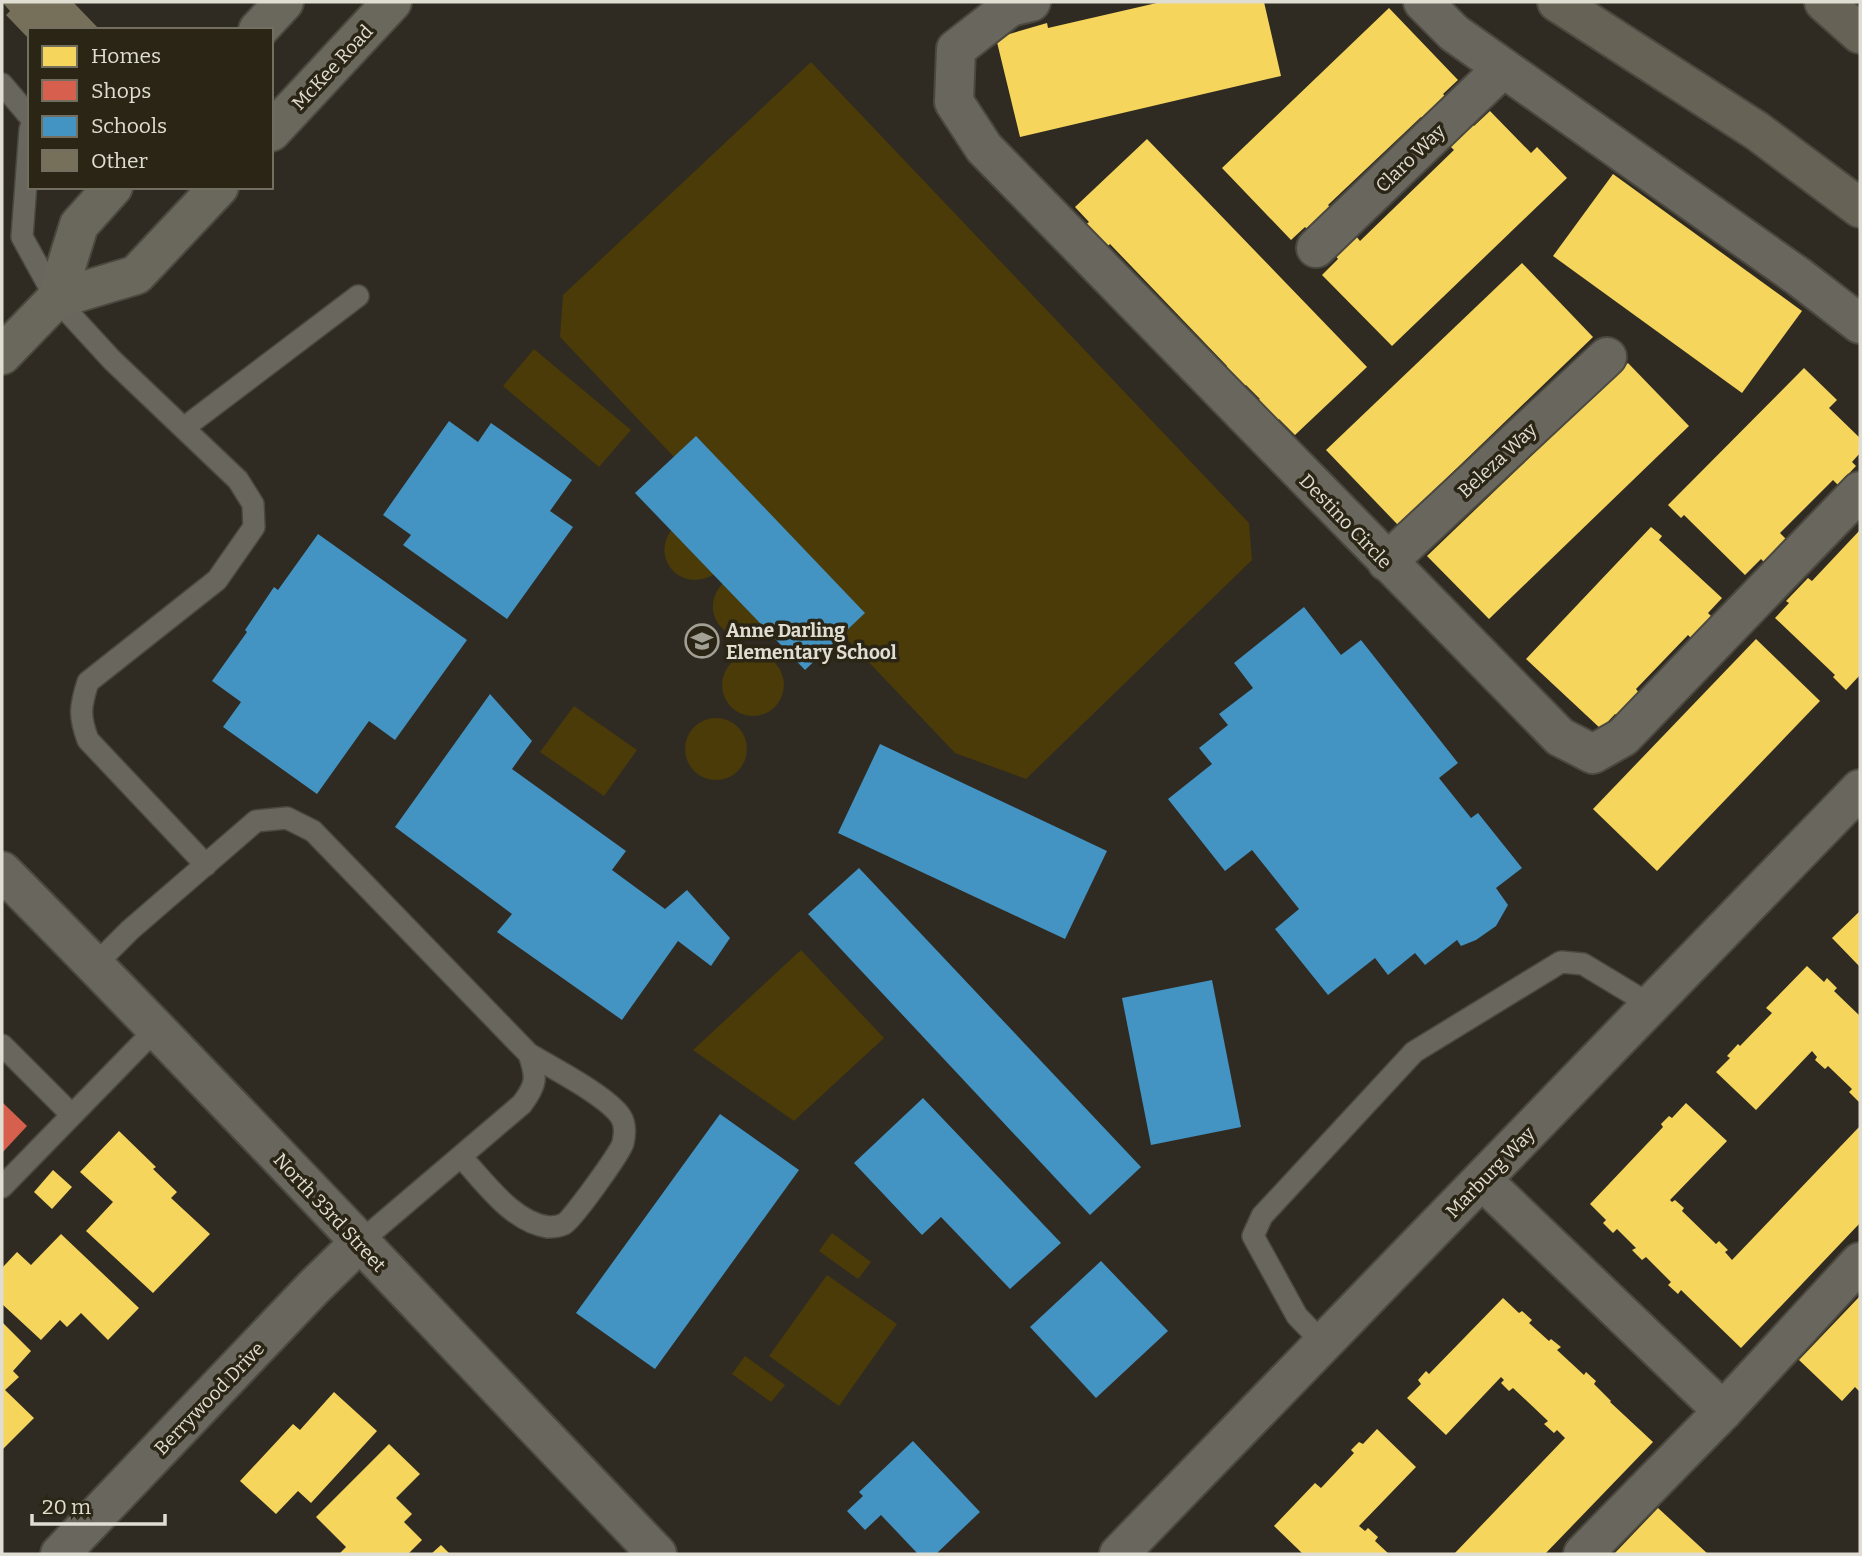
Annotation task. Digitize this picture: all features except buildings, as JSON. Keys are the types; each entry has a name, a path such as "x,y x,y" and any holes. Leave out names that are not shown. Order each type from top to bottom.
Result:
{"highway":[{"path":"1557,2 1757,131 1860,208"},
{"path":"1824,2 1860,34"}],"main road":[{"path":"260,28 284,2"},
{"name":"McKee Road","path":"273,130 392,2"},
{"path":"2,355 56,299 79,225 111,189"},
{"path":"56,299 136,275 217,189"}],"street":[{"name":"Destino Circle","path":"1031,2 1010,7 956,49 954,102 984,148 1560,737 1593,754 1623,737 1860,491"},
{"path":"1423,2 1454,33 1799,277 1860,324"},
{"name":"Claro Way","path":"1316,248 1503,68"},
{"name":"Beleza Way","path":"1387,562 1607,357"},
{"name":"Marburg Way","path":"1119,1554 1651,1005 1858,797"},
{"name":"North 33rd Street","path":"2,871 157,1028 657,1554"},
{"path":"1482,1180 1723,1411"},
{"name":"Berrywood Drive","path":"60,1554 359,1243"},
{"path":"1583,1554 1723,1411 1860,1262"}],"lane":[{"path":"2,84 28,115"},
{"path":"28,157 22,237 56,299 112,360 238,480 253,504 254,527 217,580 88,682 81,702 80,720 88,740 206,865"},
{"path":"185,427 358,296"},
{"path":"95,965 130,930 256,821 287,818 313,831 529,1054 609,1103 621,1117 625,1130 622,1146 575,1213 565,1224 550,1227 533,1222 507,1206 462,1157"},
{"path":"1324,1343 1297,1316 1253,1236 1262,1216 1414,1052 1560,962 1583,964 1651,1005"},
{"path":"2,1187 157,1028"},
{"path":"2,1045 71,1114"},
{"path":"359,1243 522,1104 534,1088 535,1071 529,1054"}],"shaded area":[{"path":"811,62 1249,523 1252,560 1026,779 955,753 560,337 563,295"},
{"path":"534,349 631,430 599,467 503,386"},
{"path":"678,523 718,572 704,579 691,580 680,576 671,568 666,559 665,547 668,535"},
{"path":"726,580 767,628 753,635 740,636 728,633 720,625 714,615 713,604 717,592"},
{"path":"747,654 759,654 775,663 782,673 782,697 775,707 759,716 747,716 736,711 727,702 722,691 722,679 727,668 736,659"},
{"path":"574,706 637,750 604,796 540,752"},
{"path":"710,718 722,718 738,727 745,737 745,761 738,771 722,780 710,780 699,775 690,766 685,755 685,743 690,732 699,723"},
{"path":"801,950 884,1038 794,1121 693,1050"},
{"path":"832,1233 871,1262 858,1279 819,1251"},
{"path":"827,1275 897,1324 839,1406 769,1356"},
{"path":"745,1356 785,1385 771,1402 732,1374"}],"place":[{"name":"Anne Darling Elementary School","path":"702,641"}]}
